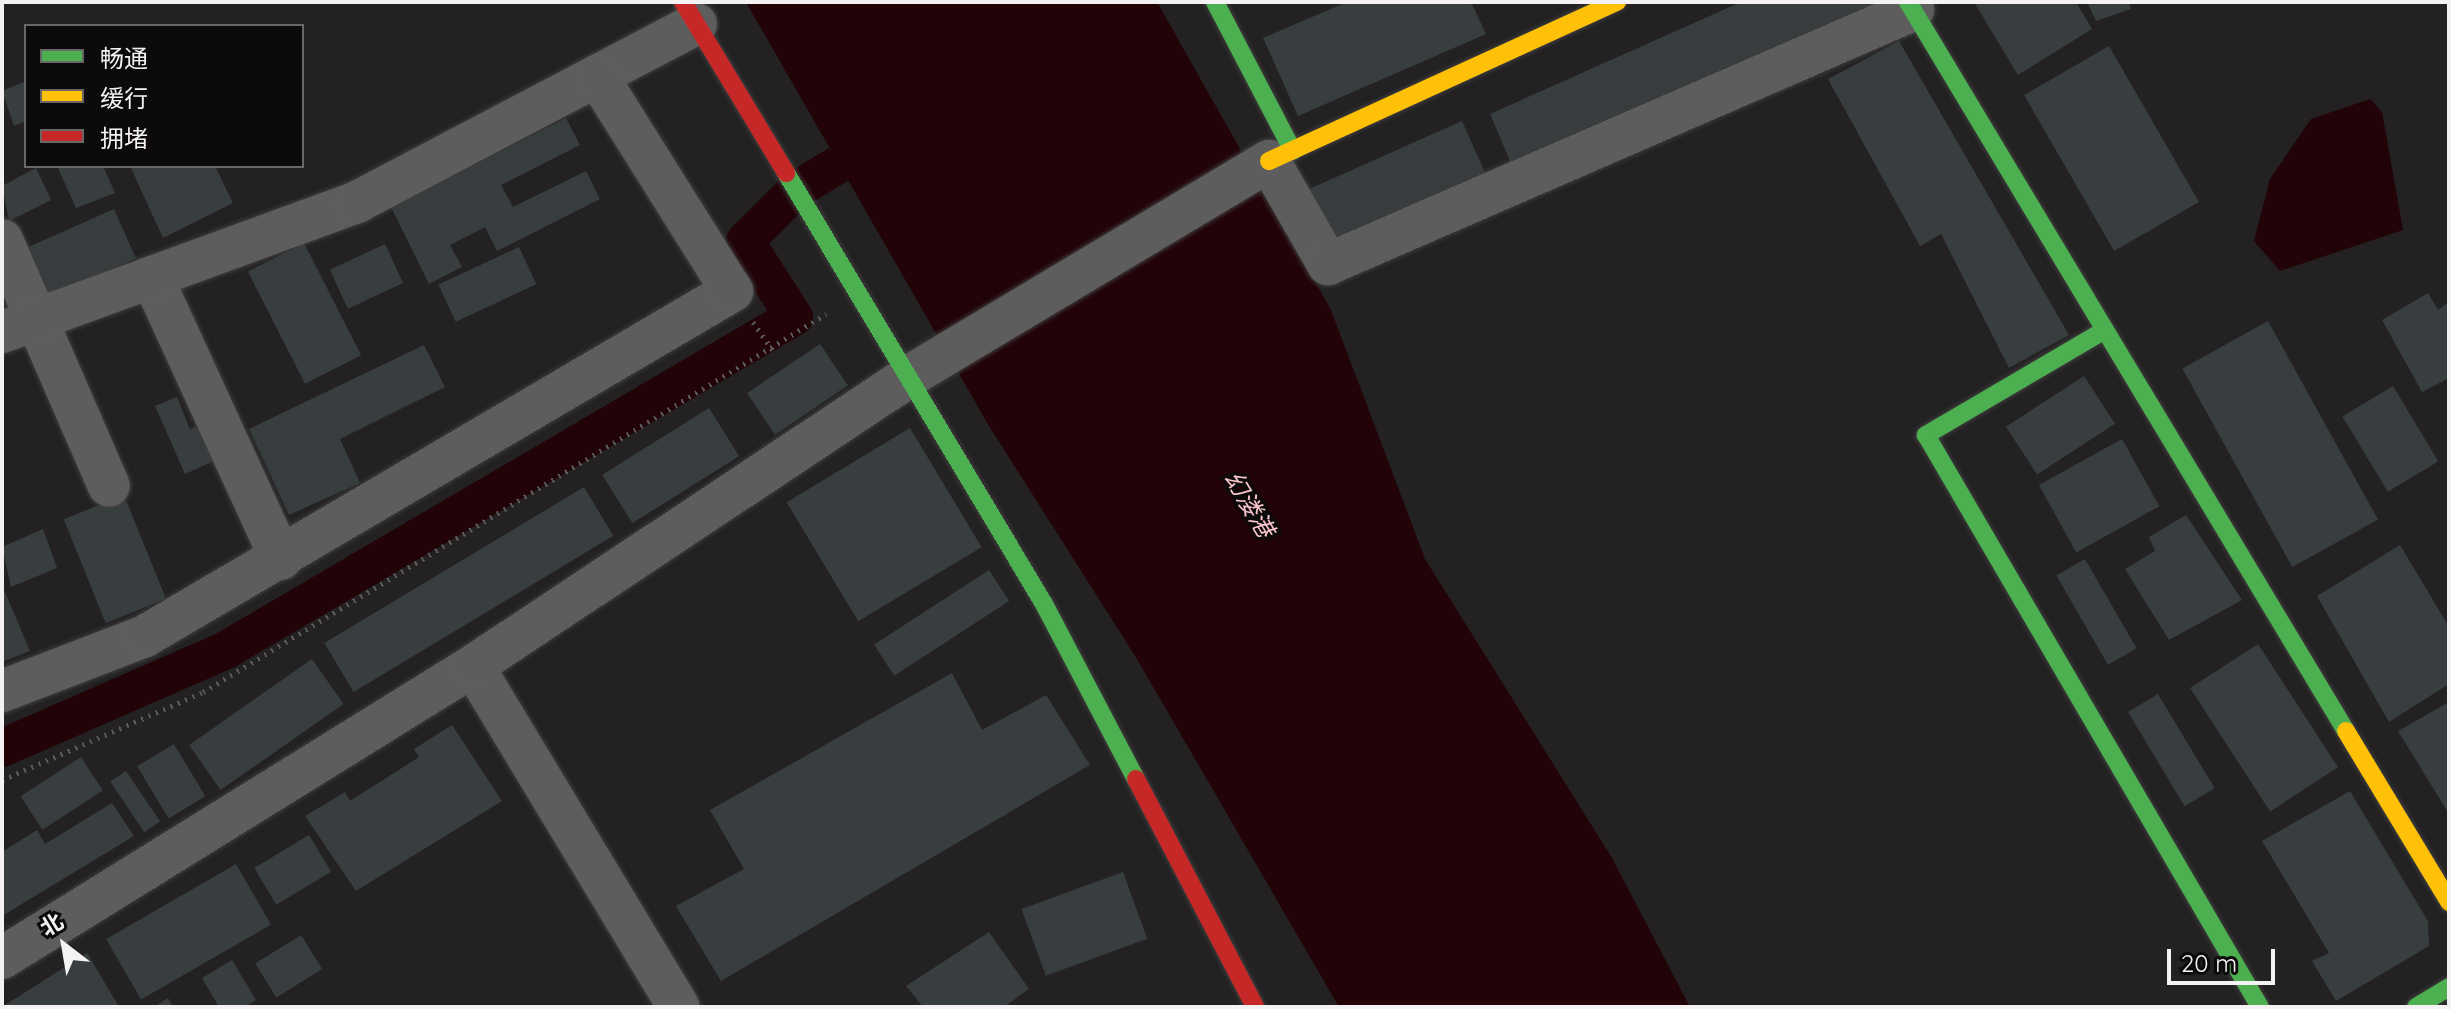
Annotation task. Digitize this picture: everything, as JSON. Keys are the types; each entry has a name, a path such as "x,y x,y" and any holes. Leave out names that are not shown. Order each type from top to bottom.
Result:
{"street":[{"path":"1215,2 1328,264 1911,6 2449,902"},
{"path":"2,958 473,666 923,368 1281,156 1460,78 1617,2"},
{"path":"19,326 357,202 597,76 689,13 923,368 1255,1007"},
{"path":"2,691 145,636 281,559 732,291 597,76"},
{"path":"2,240 19,326 109,486"},
{"path":"152,277 281,559"},
{"path":"2105,330 1926,435 2260,1007"},
{"path":"473,666 679,1007"},
{"path":"2416,1007 2449,987"}],"path":[{"path":"2,780 203,692 837,307"}],"water":[{"name":"幻溇港","path":"746,2 1157,2 1331,310 1425,559 1612,858 1690,1007 1339,1007 1137,659 989,426"},
{"path":"2370,99 2382,112 2403,230 2280,271 2254,241 2270,179 2311,119"}],"building":[{"path":"1347,2 1471,2 1486,34 1298,116 1263,38"},
{"path":"1741,2 1882,2 1513,168 1490,114"},
{"path":"1974,2 2076,2 2092,29 2018,75"},
{"path":"2087,2 2129,2 2131,9 2096,21"},
{"path":"1899,41 2069,335 2009,368 1941,234 1920,246 1828,79"},
{"path":"2109,46 2199,202 2114,251 2024,95"},
{"path":"24,82 24,122 14,126 2,91"},
{"path":"566,118 580,145 501,185 513,207 586,171 600,199 497,251 485,227 450,245 462,267 429,284 391,207"},
{"path":"1462,121 1489,181 1335,250 1309,189"},
{"path":"36,168 51,200 9,221 2,186"},
{"path":"58,168 104,168 115,193 76,208"},
{"path":"131,168 216,168 233,203 163,238"},
{"path":"114,209 136,258 46,298 24,249"},
{"path":"304,243 361,355 305,384 248,272"},
{"path":"385,244 403,283 348,309 330,270"},
{"path":"519,247 536,284 456,322 438,285"},
{"path":"2428,293 2438,310 2449,302 2449,378 2422,392 2382,320"},
{"path":"2268,321 2378,520 2292,567 2182,369"},
{"path":"820,344 848,385 775,435 747,393"},
{"path":"424,345 445,387 340,439 360,483 289,515 249,429"},
{"path":"2084,376 2115,424 2037,474 2006,427"},
{"path":"2393,386 2438,461 2388,492 2342,416"},
{"path":"177,397 190,429 208,421 223,457 185,474 155,406"},
{"path":"709,408 739,456 632,523 602,475"},
{"path":"910,428 982,547 858,621 787,502"},
{"path":"2122,439 2159,506 2076,552 2039,485"},
{"path":"584,487 613,536 354,692 324,643"},
{"path":"124,495 166,599 106,623 64,519"},
{"path":"2186,515 2242,600 2169,640 2125,569 2155,551 2149,537"},
{"path":"43,529 57,568 11,587 2,547"},
{"path":"2400,545 2449,627 2449,684 2389,722 2317,596"},
{"path":"2085,559 2136,648 2108,665 2056,576"},
{"path":"989,570 1009,601 894,676 874,645"},
{"path":"2,585 30,651 2,662"},
{"path":"2258,644 2338,767 2270,811 2190,688"},
{"path":"312,659 344,704 221,790 189,745"},
{"path":"952,673 982,730 1046,695 1090,765 721,981 676,906 744,869 710,810"},
{"path":"2158,694 2215,788 2185,806 2128,712"},
{"path":"2449,702 2449,814 2398,731"},
{"path":"452,725 502,801 356,891 305,816 345,792 350,801 419,757 414,749"},
{"path":"174,744 205,796 169,818 137,766"},
{"path":"81,757 103,791 42,830 21,796"},
{"path":"126,771 160,822 144,832 110,782"},
{"path":"2350,791 2428,921 2429,946 2336,1001 2312,961 2329,953 2262,841"},
{"path":"112,803 134,836 2,916 2,852 37,830 45,844"},
{"path":"309,835 331,872 276,905 254,868"},
{"path":"236,864 271,925 141,1000 106,939"},
{"path":"1123,872 1147,939 1046,976 1022,909"},
{"path":"989,932 1029,989 1004,1007 923,1007 906,986"},
{"path":"301,935 322,969 276,998 255,964"},
{"path":"87,953 119,1007 2,1007"},
{"path":"232,960 256,1000 245,1007 219,1007 202,978"},
{"path":"168,998 173,1007 154,1007"}],"waterway":[{"path":"2,748 226,650 794,317 745,241 796,190 881,139"}],"traffic: fast":[{"path":"1215,2 1293,151"},
{"path":"1908,2 2346,731"},
{"path":"786,173 1044,604 1136,779"},
{"path":"2105,330 1926,435 2260,1007"},
{"path":"2416,1007 2449,987"}],"traffic: slow":[{"path":"1269,161 1617,2"},
{"path":"2346,731 2449,902"}],"traffic: jam":[{"path":"683,2 786,173"},
{"path":"1136,779 1255,1007"}]}
